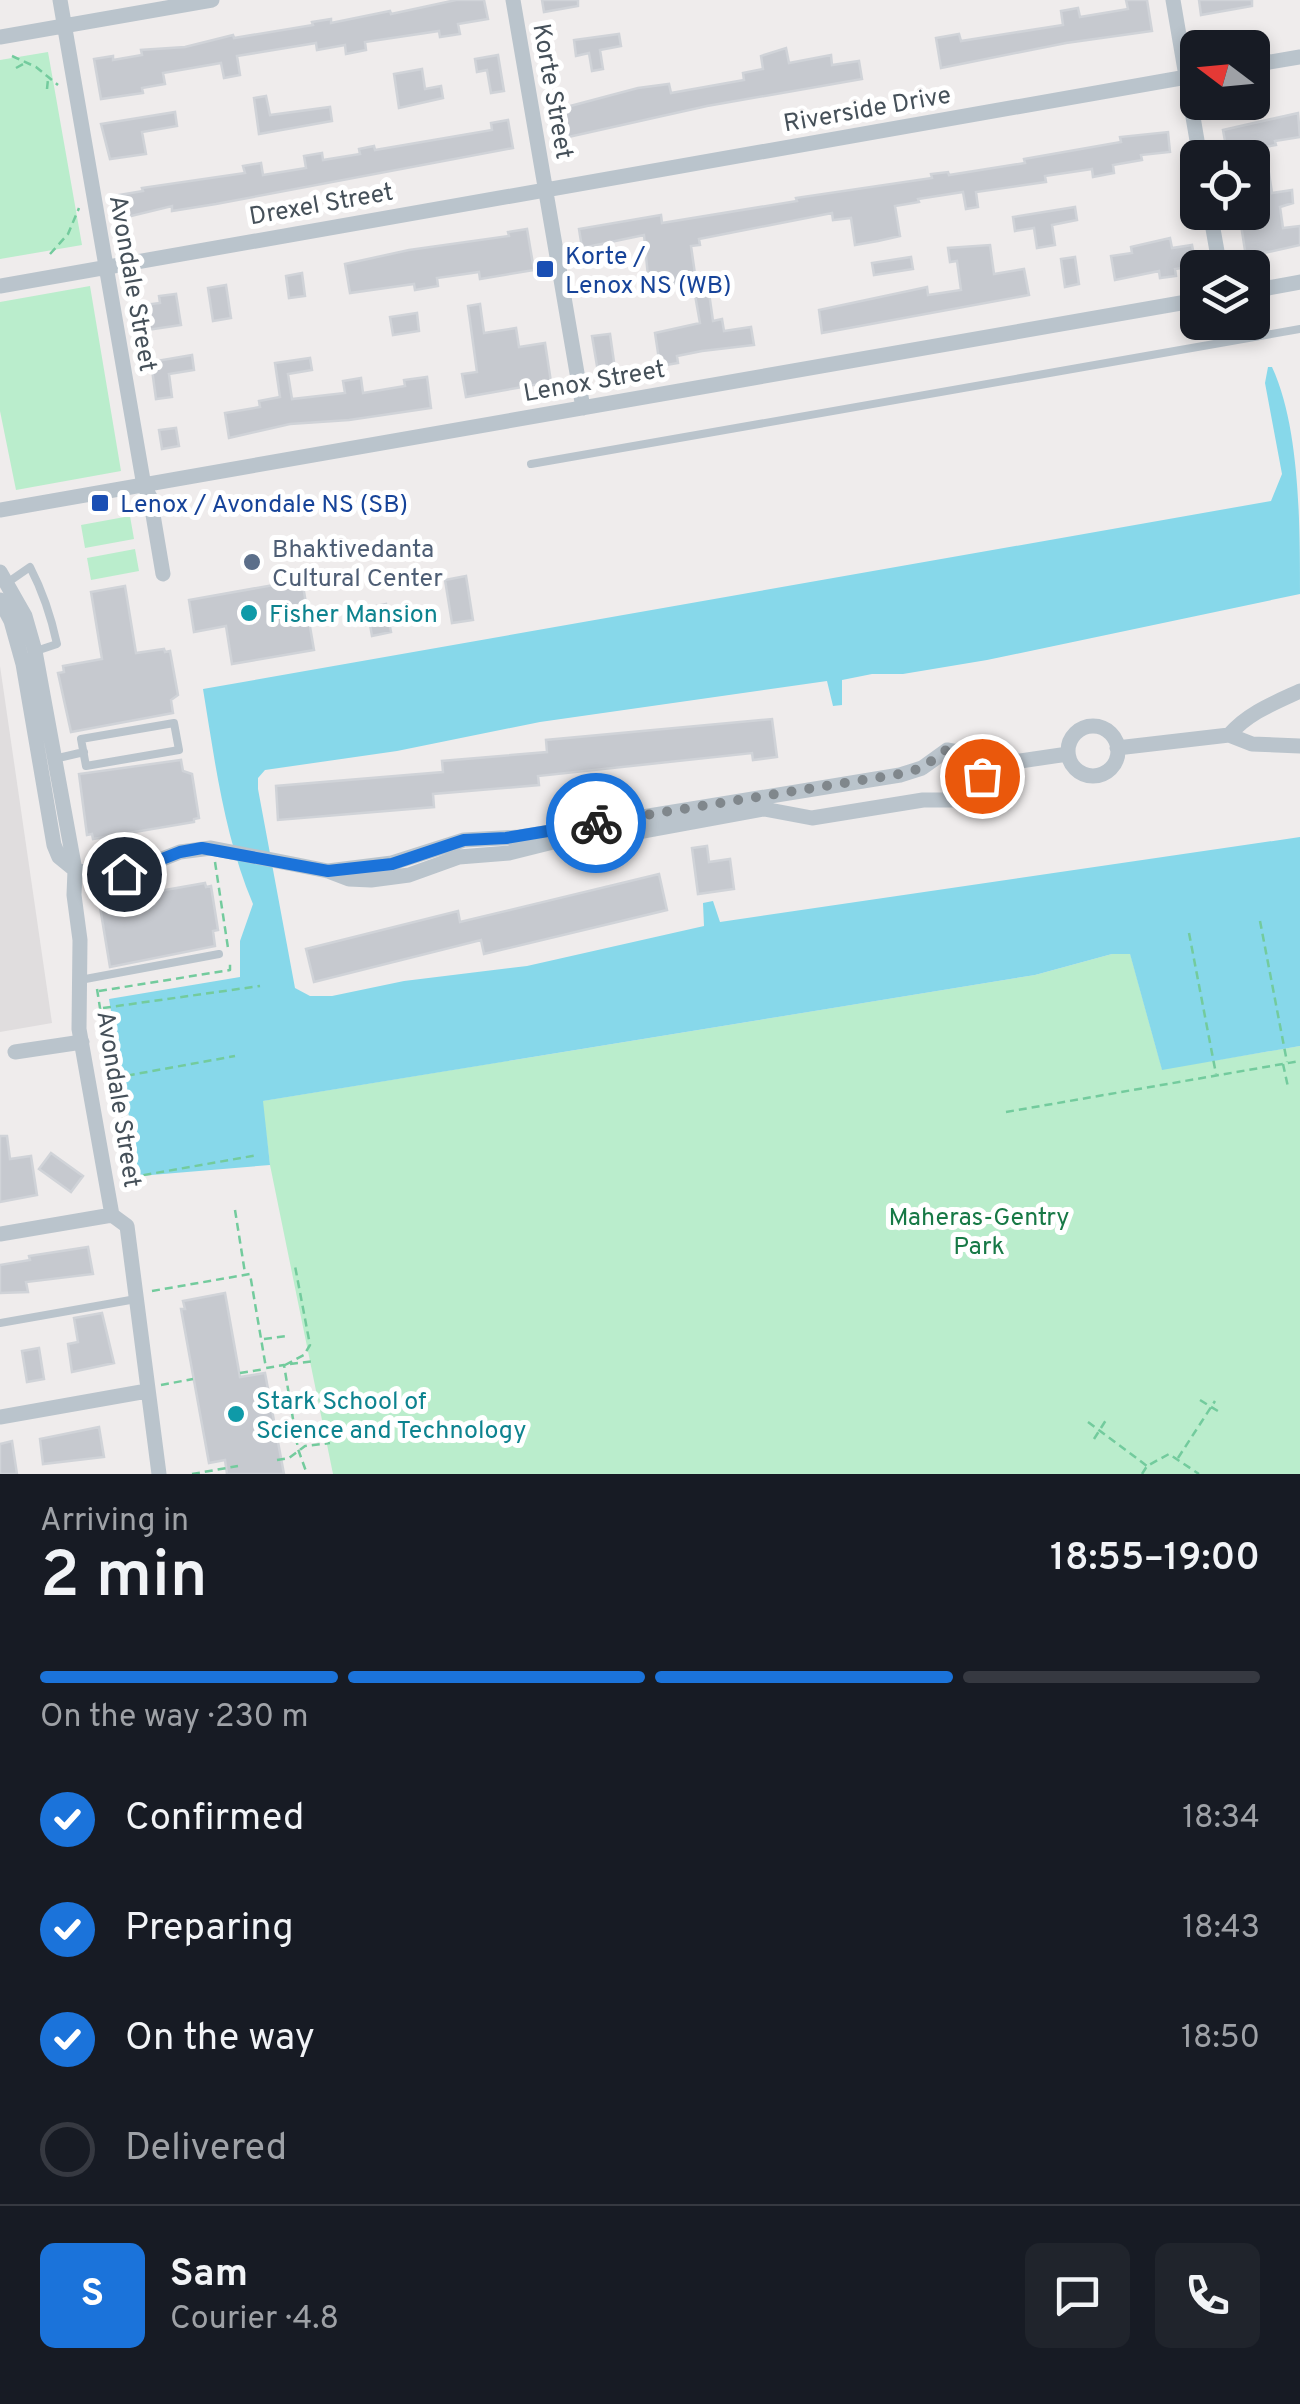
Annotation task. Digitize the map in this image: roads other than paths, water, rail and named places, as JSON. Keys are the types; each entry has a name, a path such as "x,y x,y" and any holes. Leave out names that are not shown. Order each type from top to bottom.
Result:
{"street":[{"name":"Avondale Street","path":"60,0 144,486 150,497 163,574"},
{"path":"0,38 212,0"},
{"name":"Korte Street","path":"513,0 583,408"},
{"path":"1173,0 1180,30"},
{"path":"1270,62 1300,57"},
{"name":"Riverside Drive","path":"546,189 1180,78"},
{"name":"Drexel Street","path":"0,286 546,189"},
{"path":"1270,287 1300,282"},
{"name":"Lenox Street","path":"0,510 1180,303"},
{"name":"Avondale Street","path":"2,581 25,616 57,818 75,870 88,979 82,1042 117,1217 127,1226 144,1295 158,1474"},
{"name":"Avondale Street","path":"0,600 28,653"},
{"path":"1229,736 1268,705 1300,691"},
{"path":"1090,726 1107,730 1118,748 1112,768 1096,776 1078,771 1068,754 1073,736 1090,726"},
{"path":"1118,748 1229,736 1252,744 1300,746"},
{"path":"328,871 392,864 464,840 520,837 900,774 922,768 946,750 993,764 1068,754"},
{"path":"75,870 104,876 124,874 180,852 219,849 328,871 349,879 383,879 409,875 459,857 509,852 561,840 604,838 764,809 812,818 923,800 954,800 971,793 993,764"},
{"path":"15,1052 82,1042"},
{"path":"0,1234 117,1217"},
{"path":"0,1417 154,1388"}],"lane":[{"path":"530,464 1300,329"},
{"path":"2,581 30,567 51,614 57,644 28,653"},
{"path":"174,723 179,750 86,766 84,752 82,739 174,723"},
{"path":"47,760 84,752"},
{"path":"88,979 219,954"},
{"path":"0,1323 144,1295"}],"water":[{"path":"1268,367 1272,367 1281,391 1293,447 1299,508 1300,594 987,660 842,680 842,705 833,706 827,681 540,722 397,751 265,770 258,778 258,789 295,988 310,996 332,996 404,981 527,966 704,926 703,903 713,901 720,922 1300,837 1300,1046 1162,1070 1130,954 1112,954 1035,975 263,1101 270,1165 139,1176 109,999 240,977 240,941 253,904 228,825 203,689 1271,501 1282,474 1265,383"}],"place":[{"name":"Korte / Lenox NS (WB)","path":"545,269"},
{"name":"Lenox / Avondale NS (SB)","path":"100,503"},
{"name":"Bhaktivedanta Cultural Center","path":"252,562"},
{"name":"Fisher Mansion","path":"249,613"},
{"name":"Stark School of Science and Technology","path":"236,1414"}],"park label":[{"name":"Maheras-Gentry Park","path":"979,1230"}]}
